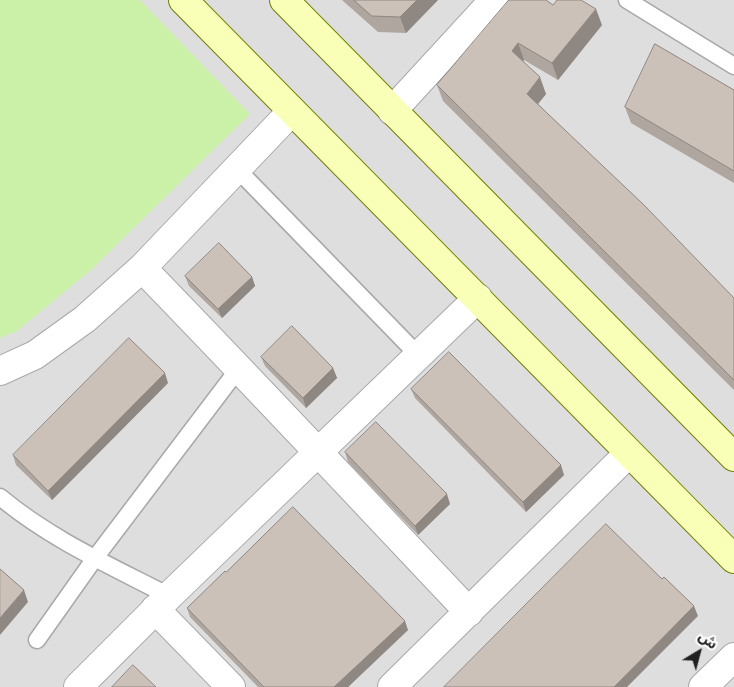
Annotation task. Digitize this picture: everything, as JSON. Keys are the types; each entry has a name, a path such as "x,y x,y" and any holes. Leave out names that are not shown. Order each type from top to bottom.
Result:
{"street":[{"path":"183,0 734,559"},
{"path":"284,0 392,112 734,457"},
{"path":"392,112 494,0"},
{"path":"0,371 35,355 85,319 142,268 292,111"},
{"path":"142,268 469,612"},
{"path":"78,687 316,452 478,298"},
{"path":"392,687 629,453"},
{"path":"162,602 231,687"},
{"path":"703,687 734,657"}],"lane":[{"path":"627,0 734,66"},
{"path":"236,169 418,354"},
{"path":"37,640 95,558 239,368"},
{"path":"0,497 40,527 95,558 162,602"}],"shaded area":[{"path":"0,0 734,0 734,687 0,687"}],"green space":[{"path":"0,0 140,0 250,114 91,270 17,331 0,338"}],"building":[{"path":"354,0 417,0 400,17 372,16"},
{"path":"509,0 546,0 553,5 557,0 581,0 596,9 552,63 518,43 512,51 540,77 527,94 644,205 734,298 734,380 437,85"},
{"path":"655,44 734,90 734,171 625,107"},
{"path":"219,243 252,277 218,309 185,276"},
{"path":"292,326 333,368 303,398 261,357"},
{"path":"129,338 165,373 48,491 13,455"},
{"path":"449,352 561,465 523,502 411,389"},
{"path":"376,422 447,494 415,526 345,452"},
{"path":"293,507 405,621 334,687 264,687 187,608"},
{"path":"606,524 662,579 664,577 694,606 614,687 444,687"},
{"path":"0,569 24,590 0,618"},
{"path":"133,665 156,687 112,687"}]}
